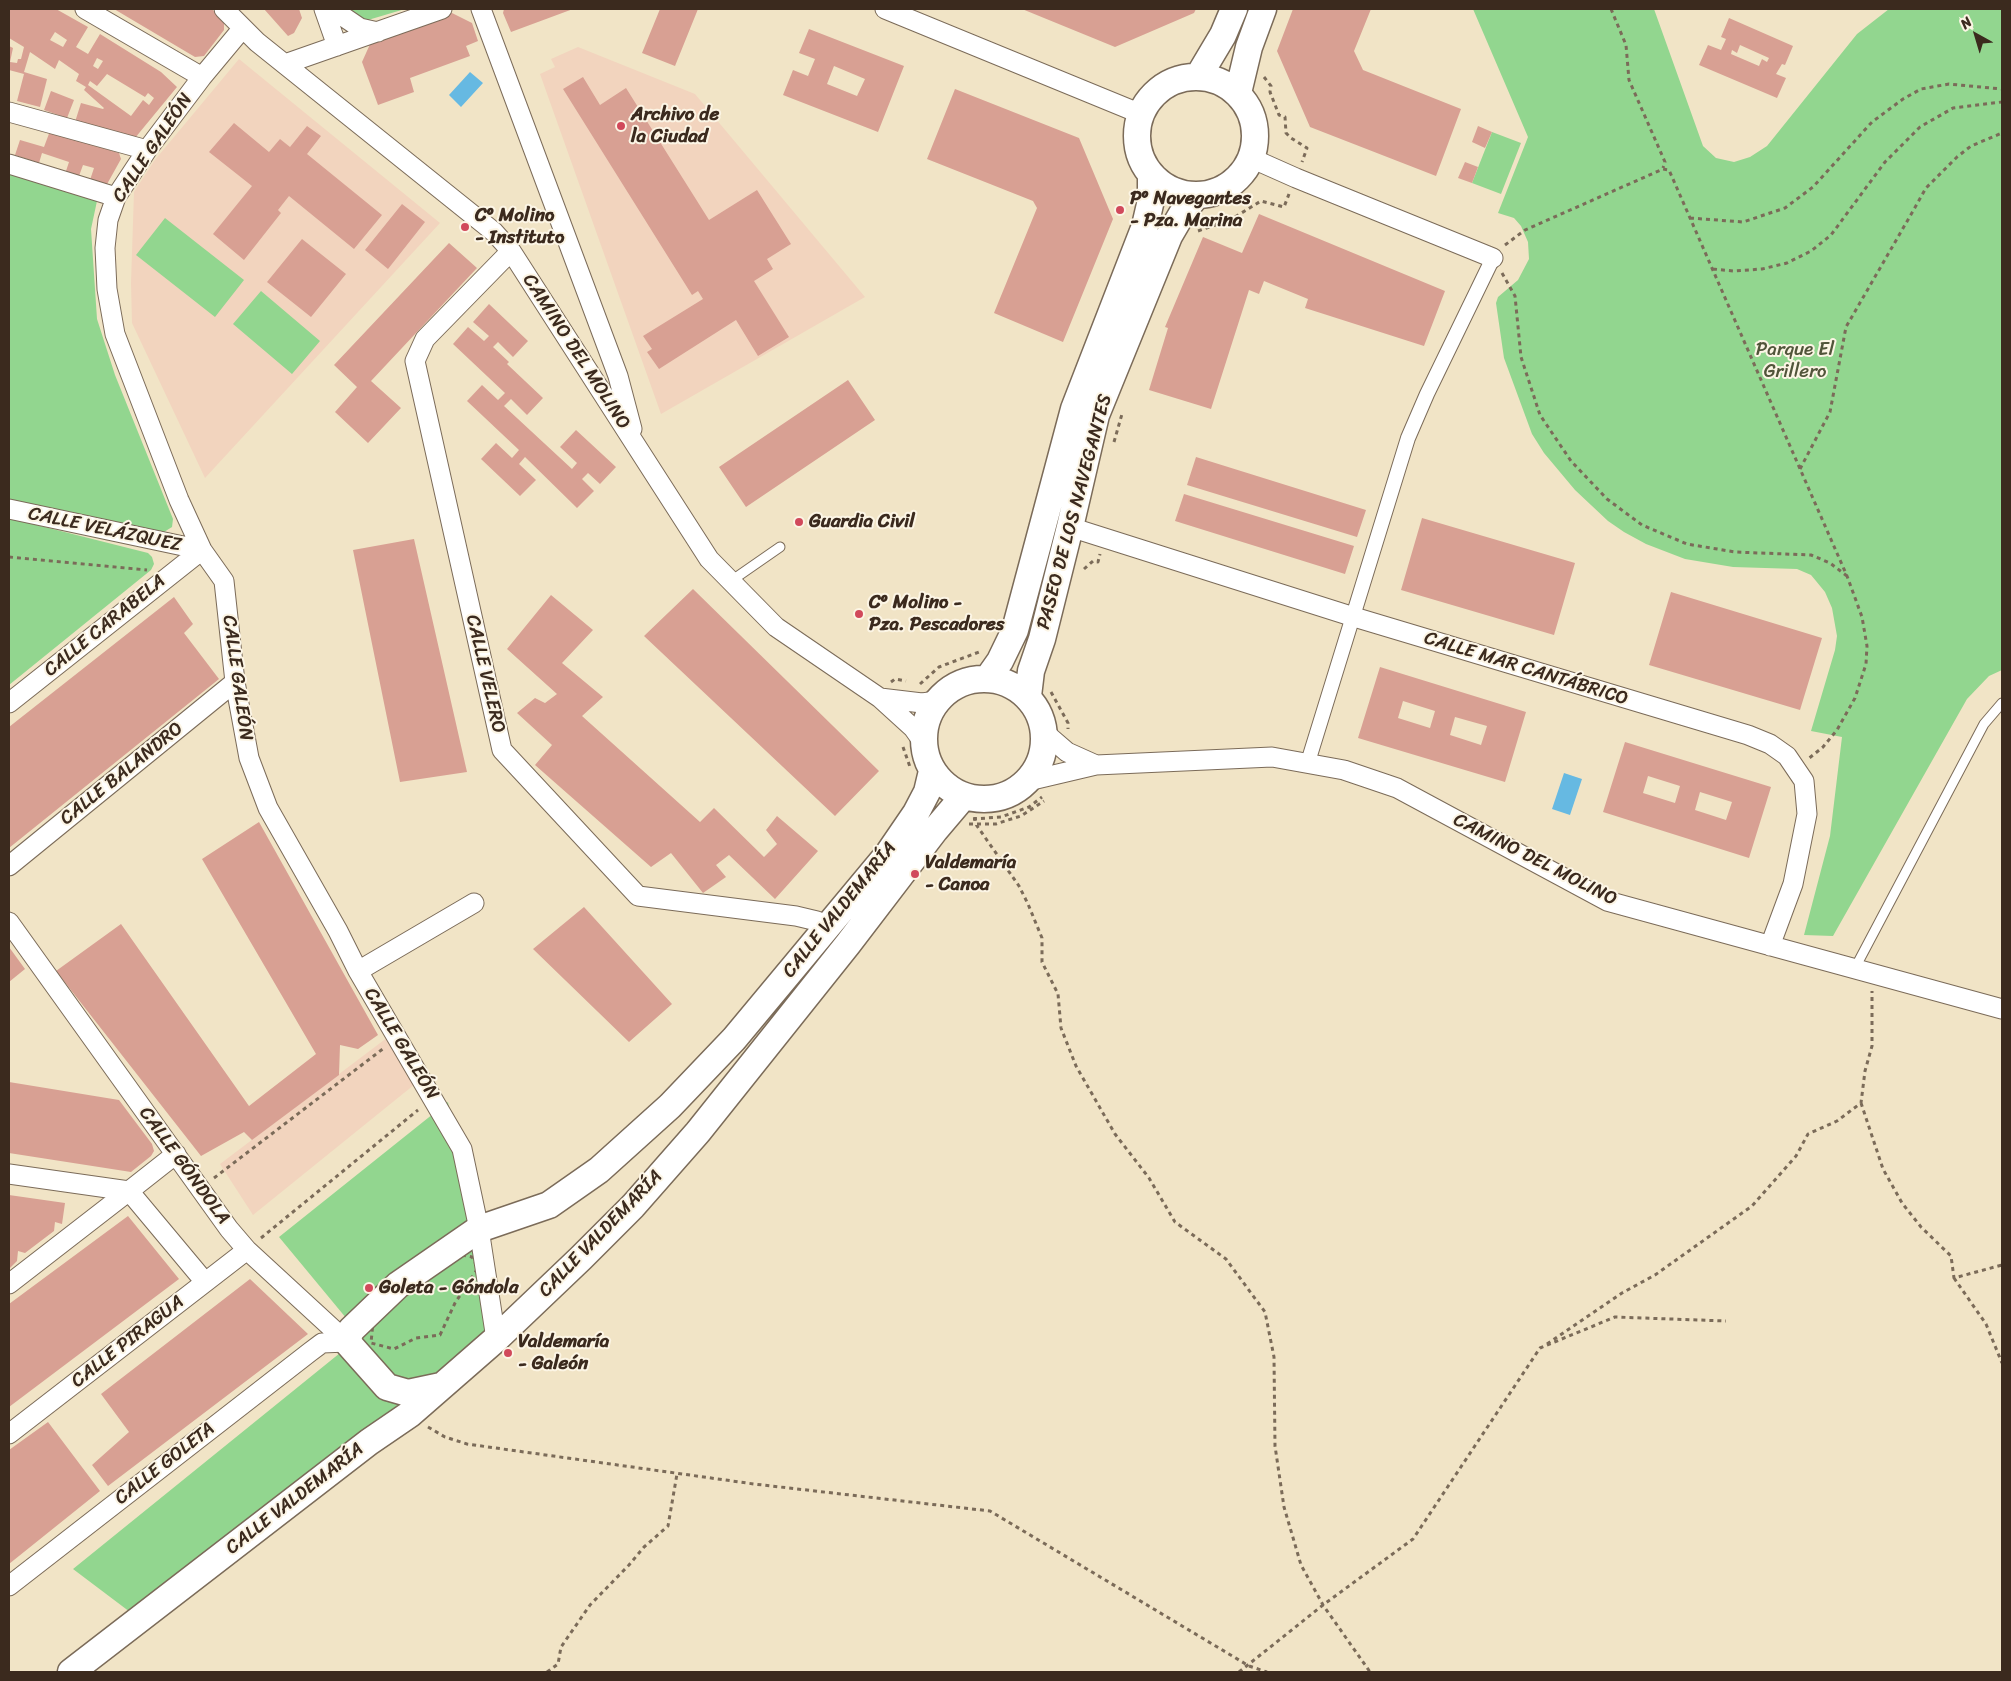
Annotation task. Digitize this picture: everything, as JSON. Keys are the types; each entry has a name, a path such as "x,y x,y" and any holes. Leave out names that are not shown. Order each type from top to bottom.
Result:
{"main road":[{"path":"1198,77 1223,35 1234,9"},
{"path":"1238,93 1249,47 1263,9"},
{"path":"1198,77 1213,79 1238,93 1248,107 1254,124 1255,141 1251,158 1242,173 1230,185 1214,192 1197,195 1180,193 1164,186 1151,174 1142,161 1138,146 1137,130 1141,114 1150,99 1164,86 1180,79 1198,77"},
{"name":"PASEO DE LOS NAVEGANTES","path":"988,678 1000,661 1015,630 1074,409 1144,226 1151,200 1151,174"},
{"name":"PASEO DE LOS NAVEGANTES","path":"1038,691 1031,671 1042,639 1096,415 1169,236 1183,212 1197,195"},
{"path":"988,678 1038,691 1038,712 1045,733 1041,760 1028,781 1015,791 970,809 952,791 921,770 912,742 937,701 953,687 971,680 988,678"},
{"name":"CALLE VALDEMARÍA","path":"347,1342 351,1330 398,1286 480,1229 550,1206 599,1170 670,1106 734,1038 888,854 916,813 927,792 921,770"},
{"name":"CALLE VALDEMARÍA","path":"71,1672 369,1442 410,1414 496,1339 633,1206 698,1132 842,952 935,830 970,809"},
{"name":"CALLE GÓNDOLA","path":"347,1342 387,1387"},
{"path":"369,1442 386,1411 387,1387 408,1393 444,1385"}],"street":[{"path":"85,9 107,14 202,77"},
{"name":"CAMINO DEL MOLINO","path":"224,9 242,29 488,228 511,250 709,559 776,627 885,691 922,703 937,701"},
{"path":"324,9 337,46"},
{"path":"332,9 360,28 378,32"},
{"path":"285,64 378,32 427,12 442,9"},
{"path":"481,9 618,376 636,445"},
{"path":"885,9 1141,114"},
{"name":"CALLE GALEÓN","path":"242,29 202,77 147,150 116,198 108,220 105,248 108,289 115,334 179,500 202,550 224,581 235,682 249,758 268,808 338,931 358,971 462,1150 480,1229 496,1339"},
{"path":"9,112 147,150"},
{"path":"1251,158 1494,258 1426,394 1408,438 1308,762"},
{"path":"9,164 116,198"},
{"name":"CALLE VELERO","path":"511,250 425,339 414,361 502,750 638,896 796,916 817,921 826,928"},
{"name":"CALLE VELÁZQUEZ","path":"9,509 202,550"},
{"name":"CALLE MAR CANTÁBRICO","path":"1070,527 1354,617 1748,735 1770,744 1787,756 1804,781 1807,814 1793,884 1770,946"},
{"name":"CALLE CARABELA","path":"9,703 202,550"},
{"name":"CALLE BALANDRO","path":"9,866 235,682"},
{"name":"CAMINO DEL MOLINO","path":"885,691 914,728 912,742"},
{"name":"CAMINO DEL MOLINO","path":"1045,733 1067,752 1096,765"},
{"name":"CAMINO DEL MOLINO","path":"1028,781 1096,765 1272,757 1344,770 1397,788 1607,901 2002,1009"},
{"path":"358,971 474,903"},
{"name":"CALLE GÓNDOLA","path":"9,922 200,1189 246,1250 347,1342"},
{"path":"9,1284 176,1154"},
{"path":"9,1174 130,1191 205,1282"},
{"name":"CALLE PIRAGUA","path":"9,1434 246,1250"},
{"name":"CALLE VALDEMARÍA","path":"326,1323 343,1322 398,1286"},
{"name":"CALLE GOLETA","path":"9,1586 347,1342"}],"lane":[{"path":"731,581 742,571 780,547"},
{"path":"1859,970 1984,724 2002,704"}],"path":[{"path":"1611,9 1626,45 1629,80 1665,162 1663,168"},
{"path":"1196,233 1202,228 1230,220 1261,201 1284,207 1307,148 1286,133 1285,117 1279,114 1270,92 1271,86 1263,74"},
{"path":"1690,218 1743,222 1785,208 1813,187 1872,122 1903,99 1921,89 1949,84 2002,89"},
{"path":"1712,269 1734,271 1762,269 1786,263 1811,251 1831,235 1891,154 1920,127 1953,108 2002,102"},
{"path":"1800,470 1830,412 1846,327 1918,203 1938,174 1957,157 1971,146 2002,133"},
{"path":"1796,768 1823,747 1837,730 1855,698 1866,664 1865,630 1847,576 1669,170 1663,168 1525,230 1510,240 1494,258 1514,296 1520,357 1540,415 1571,461 1607,500 1642,525 1687,544 1735,552 1811,555 1830,563 1847,576"},
{"path":"1112,450 1122,411 1120,408"},
{"path":"1082,576 1084,566 1093,561 1098,562 1103,539"},
{"path":"9,558 172,572"},
{"path":"885,691 895,679 920,684 939,666 982,650"},
{"path":"1038,691 1068,723 1067,752"},
{"path":"912,742 921,770"},
{"path":"970,809 1001,818 1029,807 1044,795 1061,773"},
{"path":"970,809 976,824 1028,904 1042,938 1042,962 1058,994 1061,1028 1076,1066 1115,1134 1149,1178 1175,1222 1226,1259 1264,1312 1274,1357 1275,1446 1284,1508 1301,1565 1323,1605 1370,1672"},
{"path":"1859,970 1872,992 1872,1046 1864,1072 1860,1103 1884,1169 1902,1203 1922,1227 1951,1256 1954,1278 1986,1324 2002,1363"},
{"path":"200,1189 397,1039"},
{"path":"246,1250 433,1098"},
{"path":"1239,1672 1249,1666 1323,1605 1413,1539 1540,1348 1622,1293 1655,1275 1752,1206 1796,1156 1808,1134 1837,1121 1860,1103"},
{"path":"1954,1278 2002,1266"},
{"path":"347,1342 394,1349 416,1338 440,1335 455,1303 478,1268"},
{"path":"1540,1348 1615,1317 1726,1320"},
{"path":"425,1426 445,1437 467,1444 677,1474 990,1511 1249,1666 1267,1672"},
{"path":"547,1672 558,1664 561,1647 590,1604 644,1547 668,1526 677,1474"}],"shaded area":[{"path":"578,47 695,94 865,297 661,414 540,74 555,67 551,59"},
{"path":"239,59 440,223 205,478 132,323 131,283 134,192 154,161"},
{"path":"396,1031 425,1076 253,1215 220,1164"}],"green space":[{"path":"341,9 405,9 368,20 359,19"},
{"name":"Parque El Grillero","path":"1473,9 1654,9 1703,146 1716,158 1734,162 1750,157 1767,146 1857,34 1889,9 2002,9 2002,670 1989,676 1967,699 1833,936 1804,935 1830,836 1842,737 1811,731 1835,650 1837,636 1832,608 1825,592 1811,575 1797,569 1733,567 1685,559 1646,544 1624,532 1608,521 1575,490 1544,453 1532,434 1504,358 1496,303 1498,297 1518,280 1529,259 1528,242 1521,226 1514,218 1498,213 1528,137"},
{"path":"1492,132 1521,143 1501,194 1472,183"},
{"path":"9,173 97,201 91,229 97,319 115,375 173,519 172,527 164,532 9,499"},
{"path":"165,218 244,280 215,317 136,255"},
{"path":"261,291 320,341 292,374 233,324"},
{"path":"9,518 148,553 152,557 154,564 151,570 9,685"},
{"path":"448,1102 488,1338 130,1612 73,1569 361,1336 279,1237"}],"water":[{"path":"470,72 483,83 461,107 449,95"},
{"path":"1564,773 1582,779 1570,815 1552,809"}],"building":[{"path":"9,9 56,9 88,27 76,47 88,54 100,34 161,72 177,87 135,138 75,122 81,103 104,108 84,90 86,87 76,81 79,74 59,60 55,69 30,52 24,72 47,79 40,107 17,101 24,74 9,70 9,46 13,48 10,62 17,63 18,59 21,59 24,47 9,38","holes":["55,32 67,40 63,47 50,40","97,58 103,61 98,69 93,66","107,74 145,97 148,93 154,98 149,105 143,100 131,116 88,85 90,81 97,86"]},
{"path":"114,9 212,9 224,22 224,30 204,56 195,57"},
{"path":"264,9 299,9 302,18 294,33 288,36"},
{"path":"504,9 573,9 511,32 503,13"},
{"path":"660,9 698,9 675,66 642,53"},
{"path":"1022,9 1196,9 1194,13 1115,47"},
{"path":"1293,9 1371,9 1354,51 1363,70 1461,109 1436,176 1310,127 1277,51"},
{"path":"452,13 472,23 478,41 466,46 470,56 410,78 414,92 378,105 362,62 371,42"},
{"path":"1729,18 1793,46 1785,65 1782,64 1776,74 1786,78 1777,98 1699,65 1708,45 1721,50 1726,39 1721,37","holes":["1740,45 1769,58 1767,62 1762,59 1759,66 1731,54 1732,50 1737,53"]},
{"path":"809,29 904,66 878,132 783,95 793,70 808,76 815,59 799,53","holes":["834,66 865,79 857,96 827,84"]},
{"path":"583,77 600,105 626,88 709,220 757,190 791,244 767,259 773,269 754,281 789,337 758,356 736,320 659,369 647,352 652,349 643,336 703,299 698,291 692,295 563,89"},
{"path":"955,89 1079,138 1113,219 1063,342 994,313 1037,208 1033,201 927,159"},
{"path":"51,91 74,100 67,118 44,110"},
{"path":"234,123 269,152 280,139 290,147 307,126 321,136 307,154 382,215 354,249 289,196 278,210 281,213 244,260 213,234 252,186 209,152"},
{"path":"1478,126 1492,132 1485,148 1472,142"},
{"path":"50,131 119,153 121,159 106,186 90,180 94,168 83,165 79,176 66,171 69,162 42,153 39,163 15,155 20,140 44,147"},
{"path":"1465,162 1478,167 1472,183 1458,178"},
{"path":"402,204 425,222 388,269 365,250"},
{"path":"1259,214 1445,291 1424,346 1305,308 1308,299 1264,281 1259,294 1249,290 1211,409 1149,390 1168,328 1165,327 1203,237 1242,253"},
{"path":"302,239 346,274 311,317 267,282"},
{"path":"449,243 477,268 371,381 401,408 368,443 335,412 357,387 334,365"},
{"path":"489,304 528,341 513,357 498,342 493,347 509,362 507,364 543,398 527,415 511,399 504,406 572,469 577,463 560,447 576,430 616,467 600,484 588,473 582,479 594,491 577,508 525,457 519,464 536,480 520,496 481,459 496,443 512,458 519,450 467,401 482,385 498,400 505,393 453,344 468,327 484,341 489,336 473,322"},
{"path":"848,380 875,420 746,507 719,467"},
{"path":"1196,457 1366,510 1357,537 1187,485"},
{"path":"1184,494 1354,546 1345,574 1175,521"},
{"path":"1422,518 1575,563 1554,635 1401,590"},
{"path":"414,539 467,772 400,782 353,550"},
{"path":"693,589 879,771 835,816 644,636"},
{"path":"1671,592 1822,638 1800,710 1649,665"},
{"path":"551,595 593,630 562,663 603,697 582,716 700,822 714,808 764,857 777,844 766,830 777,816 818,851 775,899 729,855 716,865 726,877 703,893 671,853 651,867 535,765 552,745 517,713 535,698 545,703 557,694 507,649"},
{"path":"174,597 193,624 184,633 219,679 9,848 9,727"},
{"path":"1380,667 1526,712 1505,782 1358,738","holes":["1403,701 1435,711 1430,728 1398,718","1455,717 1487,726 1481,745 1450,735"]},
{"path":"1625,742 1771,787 1749,858 1603,812","holes":["1648,776 1680,786 1675,803 1643,793","1700,792 1732,802 1726,820 1695,810"]},
{"path":"259,822 378,1035 358,1049 340,1045 339,1075 252,1140 244,1132 201,1156 56,971 121,924 249,1106 316,1054 202,859"},
{"path":"584,907 672,1004 629,1042 533,949"},
{"path":"9,947 25,969 9,982"},
{"path":"9,1082 119,1100 152,1144 154,1151 151,1156 131,1172 9,1153"},
{"path":"9,1195 65,1203 62,1224 55,1222 54,1231 25,1253 18,1251 17,1261 9,1269"},
{"path":"128,1216 179,1279 9,1407 9,1304"},
{"path":"250,1279 308,1334 108,1486 92,1465 129,1432 101,1394"},
{"path":"48,1422 100,1491 9,1564 9,1450"}],"place":[{"name":"Archivo de la Ciudad","path":"621,126"},
{"name":"Pº Navegantes - Pza. Marina","path":"1120,210"},
{"name":"Cº Molino - Instituto","path":"465,227"},
{"name":"Guardia Civil","path":"799,522"},
{"name":"Cº Molino - Pza. Pescadores","path":"859,614"},
{"name":"Valdemaría - Canoa","path":"915,874"},
{"name":"Goleta - Góndola","path":"369,1288"},
{"name":"Valdemaría - Galeón","path":"508,1353"}]}
